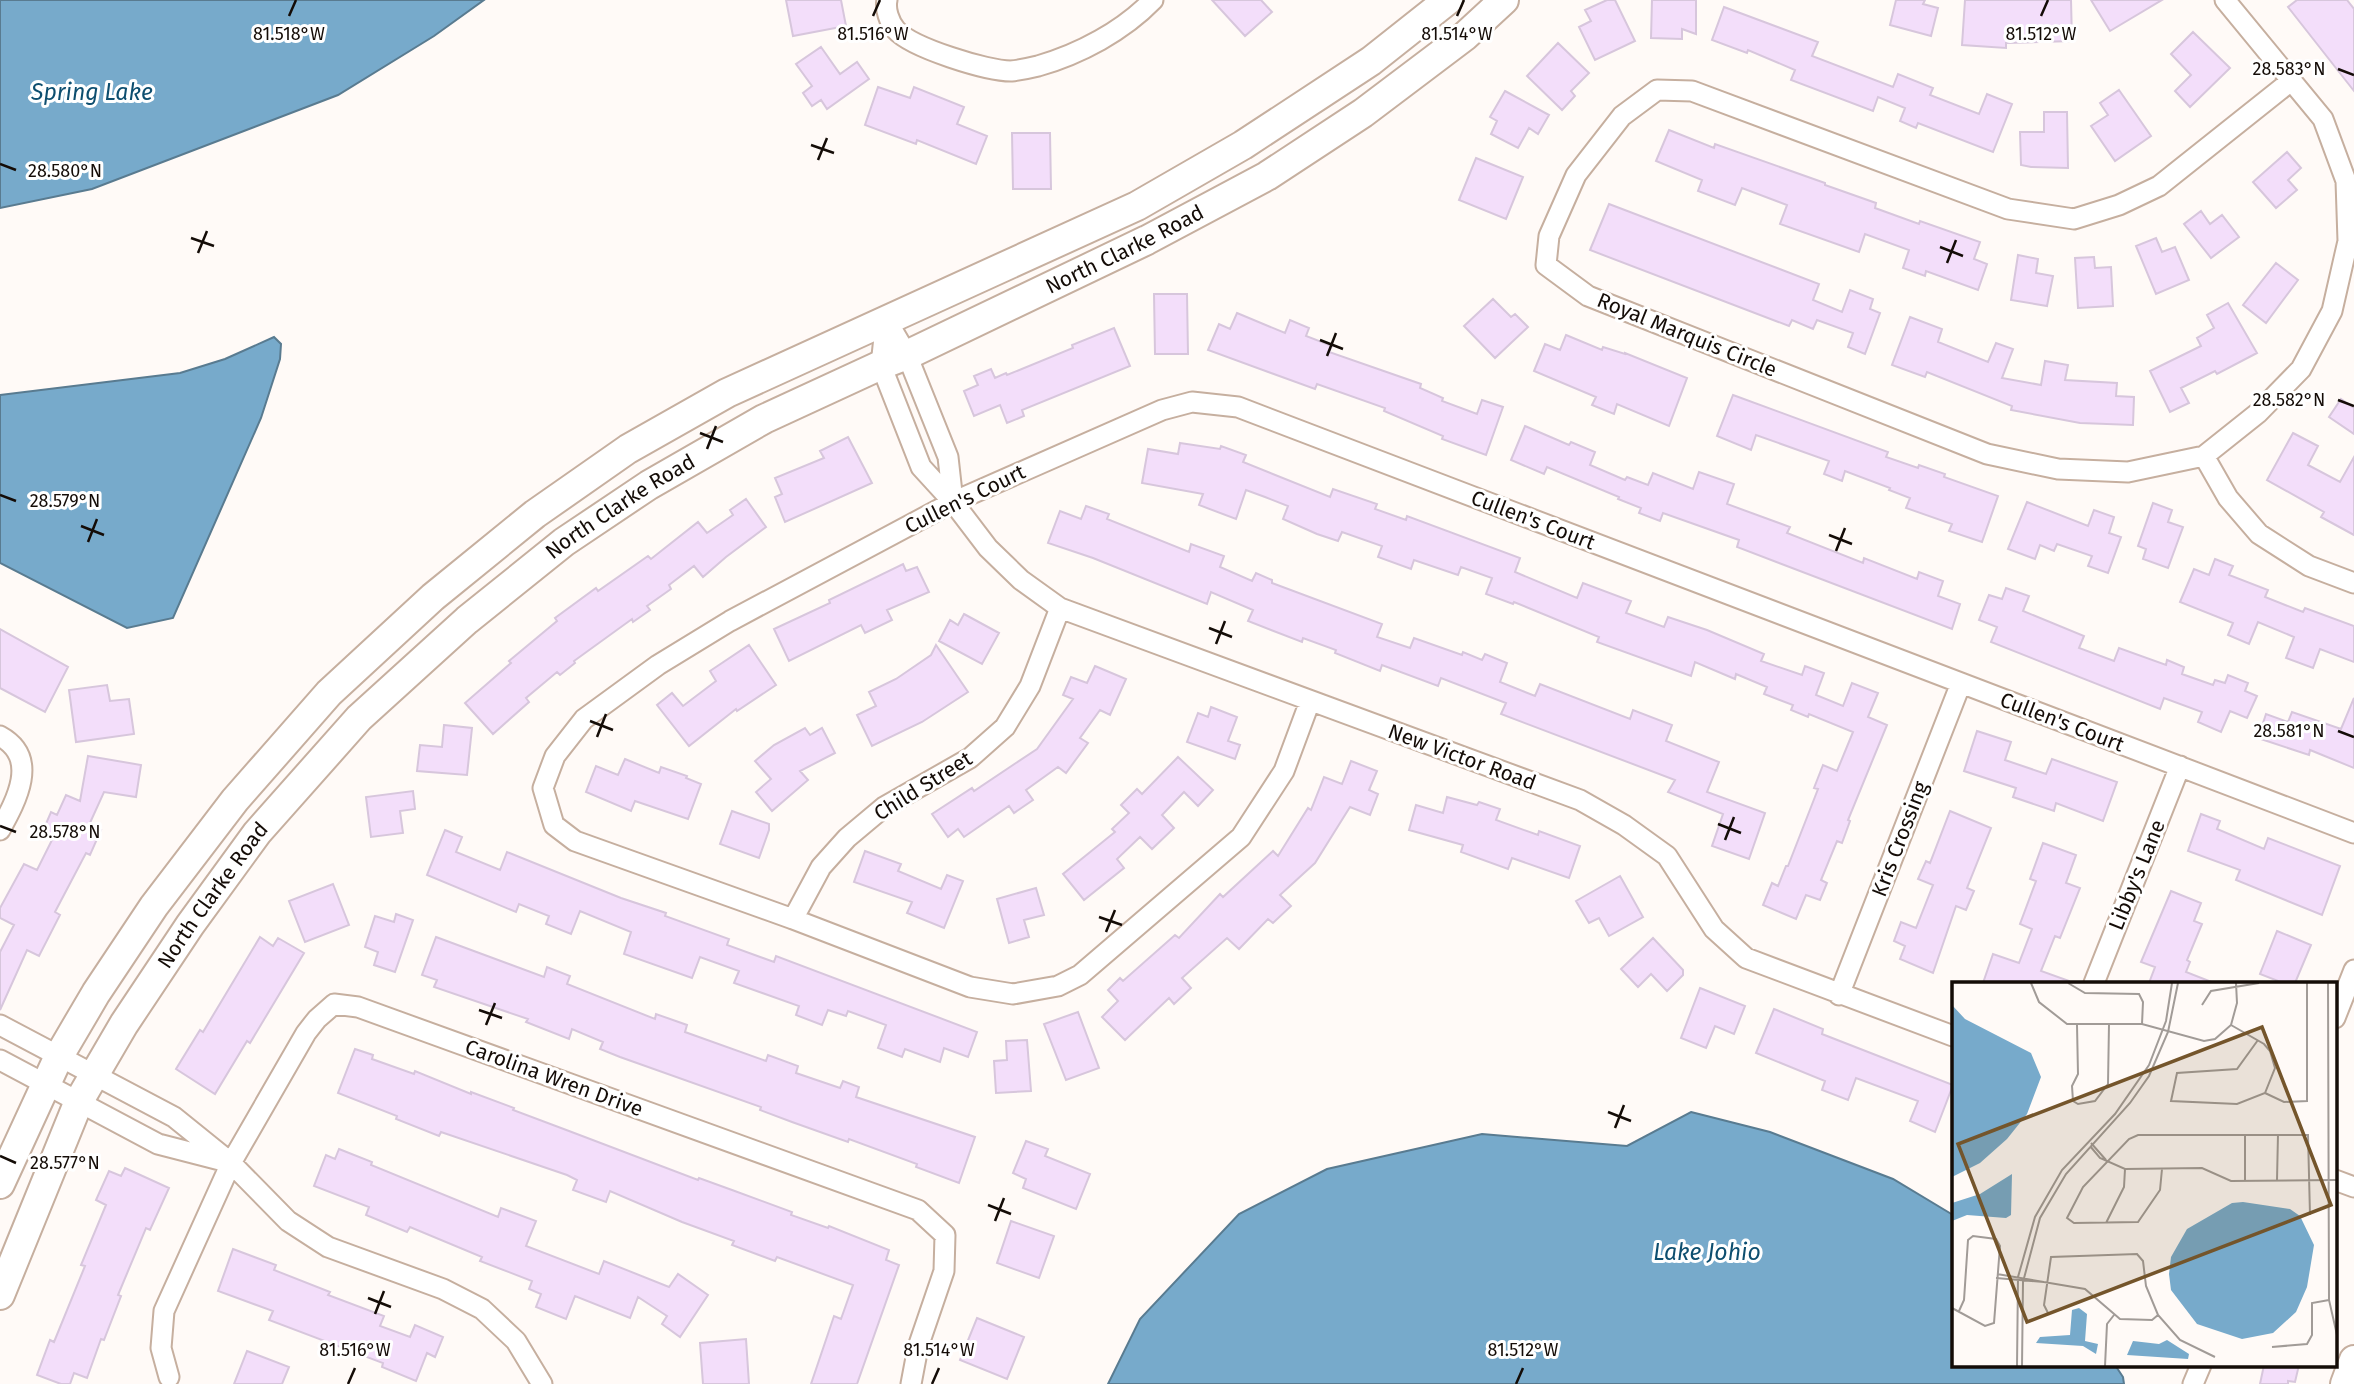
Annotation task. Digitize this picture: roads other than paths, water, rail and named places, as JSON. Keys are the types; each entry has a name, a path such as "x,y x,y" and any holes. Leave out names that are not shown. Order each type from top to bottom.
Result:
{"street":[{"path":"887,0 885,8 895,29 912,42 981,67 1010,71 1036,66 1082,49 1112,33 1153,0"},
{"name":"North Clarke Road","path":"0,1184 59,1056 96,993 154,906 235,800 328,694 433,597 535,514 628,449 727,393 1137,206 1243,145 1371,61 1448,0"},
{"name":"North Clarke Road","path":"0,1295 79,1101 124,1024 190,925 257,833 359,718 467,620 564,542 649,485 764,419 907,355 1147,240 1266,176 1363,113 1465,36 1504,0"},
{"name":"Royal Marquis Circle","path":"2225,0 2323,119 2346,181 2348,242 2332,310 2301,369 2259,413 2204,456 2127,472 2058,469 1987,454 1588,296 1546,265 1549,236 1576,175 1622,116 1657,90 1692,91 2008,209 2074,219 2119,205 2159,186 2291,81"},
{"path":"886,319 907,355 948,457 953,502"},
{"name":"New Victor Road","path":"886,319 881,365 921,467 953,502 988,548 1013,572 1060,608 1580,800 1624,825 1667,856 1714,929 1746,958 1952,1036"},
{"name":"Cullen's Court","path":"1310,701 1284,771 1241,837 1080,975 1058,986 1013,993 970,987 793,919 575,841 554,825 543,788 555,756 584,719 658,665 730,621 953,502 1161,410 1192,402 1238,407 2354,833"},
{"path":"2204,456 2228,498 2259,534 2309,566 2354,583"},
{"name":"Child Street","path":"793,919 821,867 847,838 884,807 970,758 1005,727 1030,686 1060,608"},
{"name":"Kris Crossing","path":"1839,995 1961,683"},
{"path":"0,736 10,741 22,765 21,784 15,803 0,830"},
{"name":"Libby's Lane","path":"2094,982 2180,766"},
{"path":"2336,1015 2354,970"},
{"name":"Carolina Wren Drive","path":"231,1163 317,1018 334,1004 358,1007 918,1210 945,1235 944,1272 918,1347 911,1384"},
{"path":"0,1025 174,1117 231,1163 288,1221 328,1247 443,1289 482,1309 516,1341 542,1384"},
{"path":"0,1060 158,1144 231,1163"},
{"path":"158,1144 174,1117"},
{"path":"169,1377 161,1348 163,1311 231,1163"},
{"path":"2336,1180 2354,1187"},
{"path":"2345,1384 2354,1360"},
{"path":"2193,1384 2201,1366"}],"water":[{"name":"Spring Lake","path":"0,0 484,0 434,36 338,95 92,189 0,208"},
{"path":"274,337 281,344 280,359 261,418 173,618 127,628 0,563 0,395 180,373 225,359"},
{"name":"Lake Johio","path":"1691,1112 1770,1132 1893,1179 1952,1214 1952,1366 2116,1366 2124,1384 1108,1384 1140,1319 1239,1214 1327,1169 1482,1134 1627,1146"}]}
